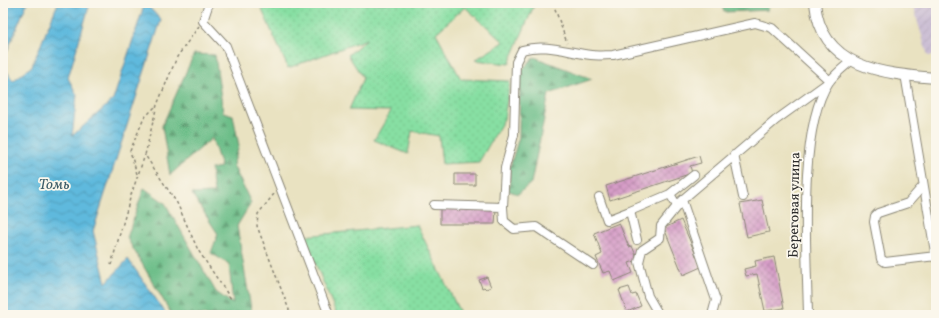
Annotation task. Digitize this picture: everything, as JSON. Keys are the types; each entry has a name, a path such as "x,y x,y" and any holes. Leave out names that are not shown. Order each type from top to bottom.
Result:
{"main road":[{"path":"815,3 818,21 828,41 840,55 869,68 936,78"}],"street":[{"path":"208,3 203,21 226,46 279,188 329,315"},
{"path":"593,265 536,227 514,229 504,221 503,206 505,168 514,135 516,62 522,50 535,46 569,50 592,55 613,55 756,23 772,28 830,81 776,120 680,203 660,226 660,238 642,250 639,262 648,296 659,315"},
{"name":"Береговая улица","path":"808,315 806,235 808,152 818,105 830,81 851,61"},
{"path":"905,74 936,257 885,262 881,259 874,216 878,213 908,203 923,186"},
{"path":"734,155 743,197"},
{"path":"599,197 607,220 670,194 694,176"},
{"path":"670,194 680,203 716,300 712,315"},
{"path":"434,205 503,206"},
{"path":"630,211 637,240"}],"path":[{"path":"553,3 569,50"},
{"path":"111,264 145,155 157,105 177,57 203,21"},
{"path":"138,175 130,151 144,118 157,105"},
{"path":"145,155 177,203 198,250 231,299"},
{"path":"279,188 258,214 257,226 292,315"}],"shaded area":[{"path":"912,3 936,3 936,56 928,56"}],"green space":[{"path":"259,3 535,3 509,64 475,60 504,42 465,7 436,33 461,79 510,81 504,119 479,162 442,164 439,136 412,131 408,154 374,140 391,111 349,110 363,78 348,55 367,39 288,68"},
{"path":"721,3 770,3 768,10 724,12"},
{"path":"194,54 215,55 223,112 233,115 239,146 233,165 251,203 237,226 252,315 172,315 127,238 144,188 165,203 216,292 233,304 229,264 211,253 218,234 192,194 214,193 211,169 221,167 212,138 170,175 162,126"},
{"path":"534,57 592,79 549,94 531,183 518,194 509,191 510,167 519,137 520,72"},
{"path":"417,225 461,315 337,315 304,236"}],"water":[{"path":"3,3 27,3 3,61"},
{"name":"Томь","path":"58,3 90,3 68,78 77,95 72,136 113,100 145,3 161,20 93,231 106,283 128,259 167,315 3,315 3,65 13,81 32,66"}],"building":[{"path":"699,156 701,163 690,166 692,173 610,200 606,186"},
{"path":"455,174 475,174 475,185 455,185"},
{"path":"762,200 769,232 747,237 740,204"},
{"path":"440,209 496,210 495,224 440,224"},
{"path":"681,220 701,267 683,275 664,228"},
{"path":"619,223 629,247 632,246 638,260 629,263 633,273 614,281 610,271 603,273 596,257 602,254 594,233"},
{"path":"774,257 784,308 765,311 757,274 746,276 744,269 756,266 755,261"},
{"path":"487,277 491,287 486,289 484,287 482,288 479,280"},
{"path":"629,287 632,295 636,294 641,306 627,312 619,290"}]}
